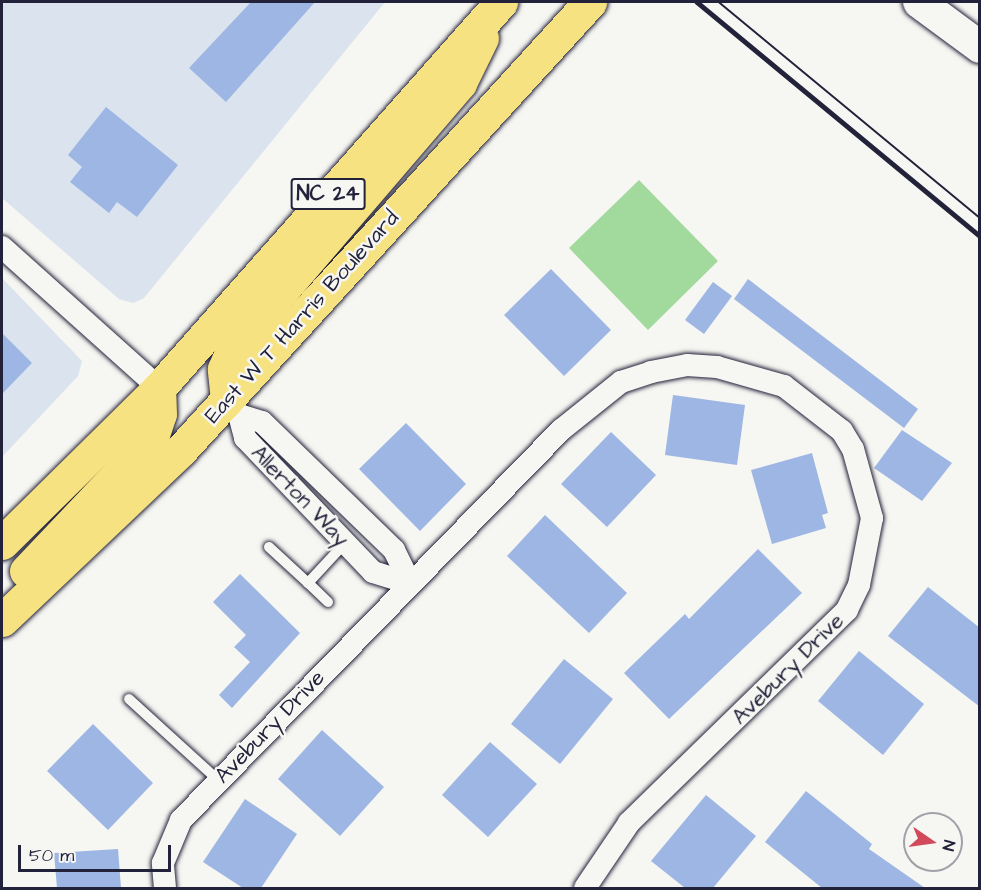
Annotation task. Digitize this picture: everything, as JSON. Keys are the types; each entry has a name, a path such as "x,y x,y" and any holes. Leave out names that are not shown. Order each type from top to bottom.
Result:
{"main road":[{"name":"East W T Harris Boulevard","path":"2,620 233,407 590,2"},
{"path":"233,407 224,369 233,348 460,83 500,3"},
{"name":"NC 24","path":"2,543 159,388 500,3"},
{"path":"2,595 143,452 157,428 159,388"}],"street":[{"path":"919,2 980,47"},
{"path":"2,247 159,388"},
{"name":"Avebury Drive","path":"165,888 163,863 181,820 561,430 621,382 651,372 687,365 717,367 784,386 842,431 853,449 872,518 859,585 847,610 629,823 585,888"},
{"name":"Allerton Way","path":"233,407 245,438 373,572 410,583"},
{"name":"Allerton Way","path":"233,407 262,422 394,550 410,583"}],"lane":[{"path":"308,583 345,543"},
{"path":"269,547 328,602"},
{"path":"129,699 218,780"}],"shaded area":[{"path":"2,2 385,2 144,298 133,303 119,299 2,198"},
{"path":"2,278 82,361 78,376 2,457"}],"green space":[{"path":"639,180 718,261 648,330 569,248"}],"building":[{"path":"251,2 315,2 226,102 189,68"},
{"path":"106,107 178,165 137,217 117,202 109,213 70,182 82,167 68,155"},
{"path":"551,269 611,330 564,376 504,315"},
{"path":"748,279 918,409 904,428 734,299"},
{"path":"713,282 732,296 704,334 685,320"},
{"path":"2,333 32,363 2,394"},
{"path":"673,395 745,405 737,465 665,455"},
{"path":"406,423 466,484 420,531 359,469"},
{"path":"902,430 952,463 922,501 874,468"},
{"path":"611,432 656,475 607,527 561,484"},
{"path":"812,453 828,513 822,515 826,528 772,544 751,470"},
{"path":"545,515 627,593 589,633 507,556"},
{"path":"758,549 802,593 669,719 624,673 685,614 689,619"},
{"path":"240,574 300,633 232,708 219,695 250,662 234,647 246,635 213,602"},
{"path":"928,587 980,628 980,707 888,636"},
{"path":"859,651 924,704 883,755 818,701"},
{"path":"564,659 613,699 560,764 511,724"},
{"path":"93,724 153,783 108,830 47,771"},
{"path":"322,730 384,787 340,836 278,779"},
{"path":"490,742 537,784 488,837 442,795"},
{"path":"806,791 872,844 869,849 925,888 822,888 765,842"},
{"path":"706,795 756,836 713,888 685,888 651,861"},
{"path":"245,799 297,834 261,888 243,888 203,862"},
{"path":"118,849 121,888 57,888 54,853"}],"tram line":[{"path":"719,2 980,218"}],"railway":[{"path":"697,2 980,236"}]}
